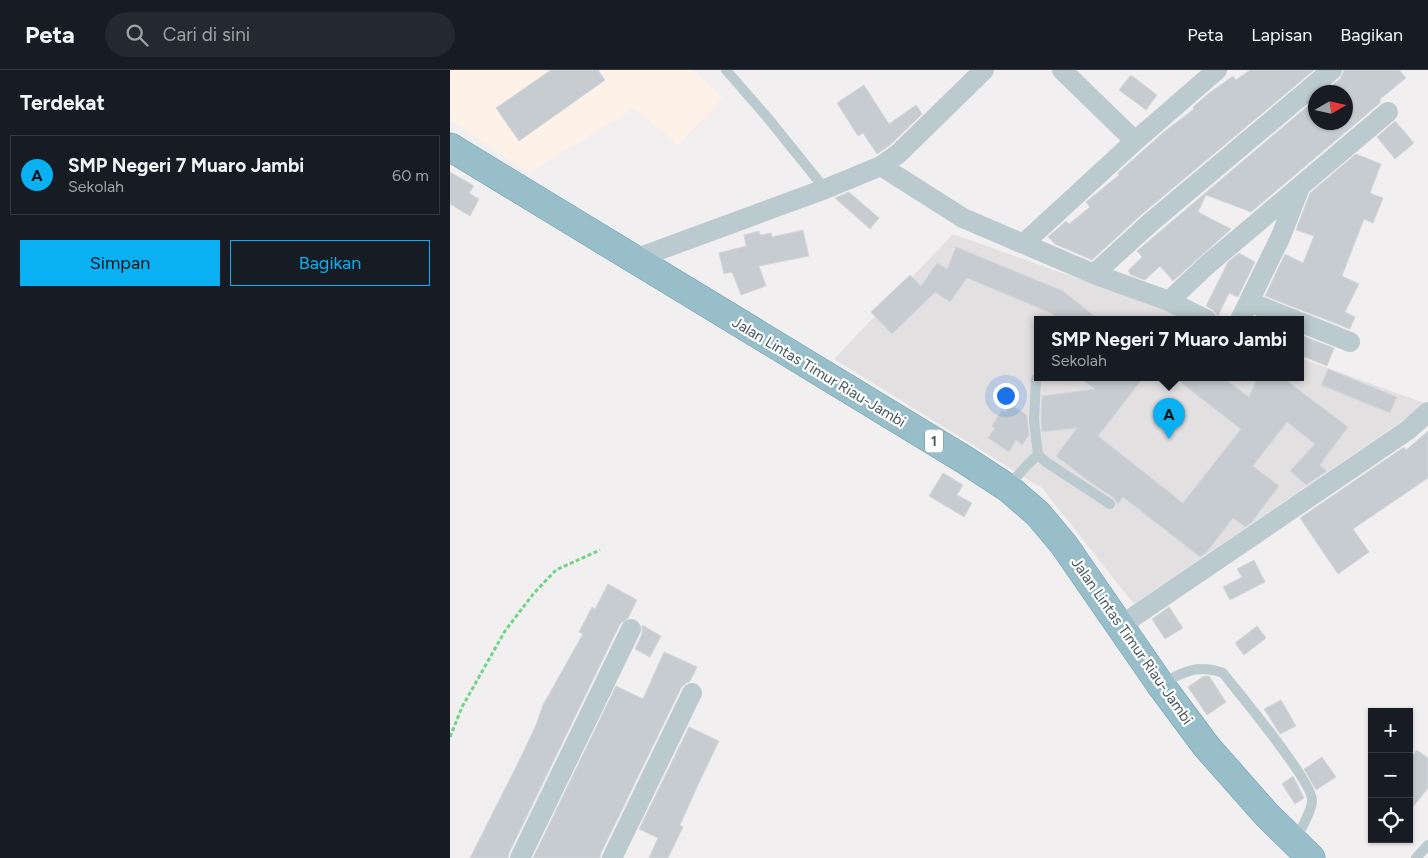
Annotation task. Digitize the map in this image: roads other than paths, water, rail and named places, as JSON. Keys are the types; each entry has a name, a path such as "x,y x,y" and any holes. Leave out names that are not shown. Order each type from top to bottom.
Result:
{"highway":[{"name":"Jalan Lintas Timur Riau-Jambi","path":"450,147 1008,488 1038,514 1064,545 1160,684 1206,746 1266,814 1303,850"}],"street":[{"path":"635,260 881,166 898,154 984,70"},
{"path":"1062,70 1135,141"},
{"path":"1024,244 1135,141 1217,70"},
{"path":"1094,274 1150,223 1332,70"},
{"path":"1169,301 1207,265 1388,112"},
{"path":"881,166 963,218 1094,274 1169,301 1200,316"},
{"path":"1242,316 1280,236 1301,185"},
{"path":"1249,302 1285,316"},
{"path":"1304,324 1350,342"},
{"path":"1120,626 1408,430 1428,412"},
{"path":"520,858 631,629"},
{"path":"612,858 692,694"}],"lane":[{"path":"726,70 768,117 825,189"},
{"path":"1036,381 1034,420 1038,455 1110,504"},
{"path":"1008,488 1038,455"},
{"path":"1160,684 1192,670 1209,668 1223,673 1296,768 1312,796 1303,850"},
{"path":"1416,858 1428,844"}],"place":[{"name":"SMP Negeri 7 Muaro Jambi","path":"1169,439"}]}
